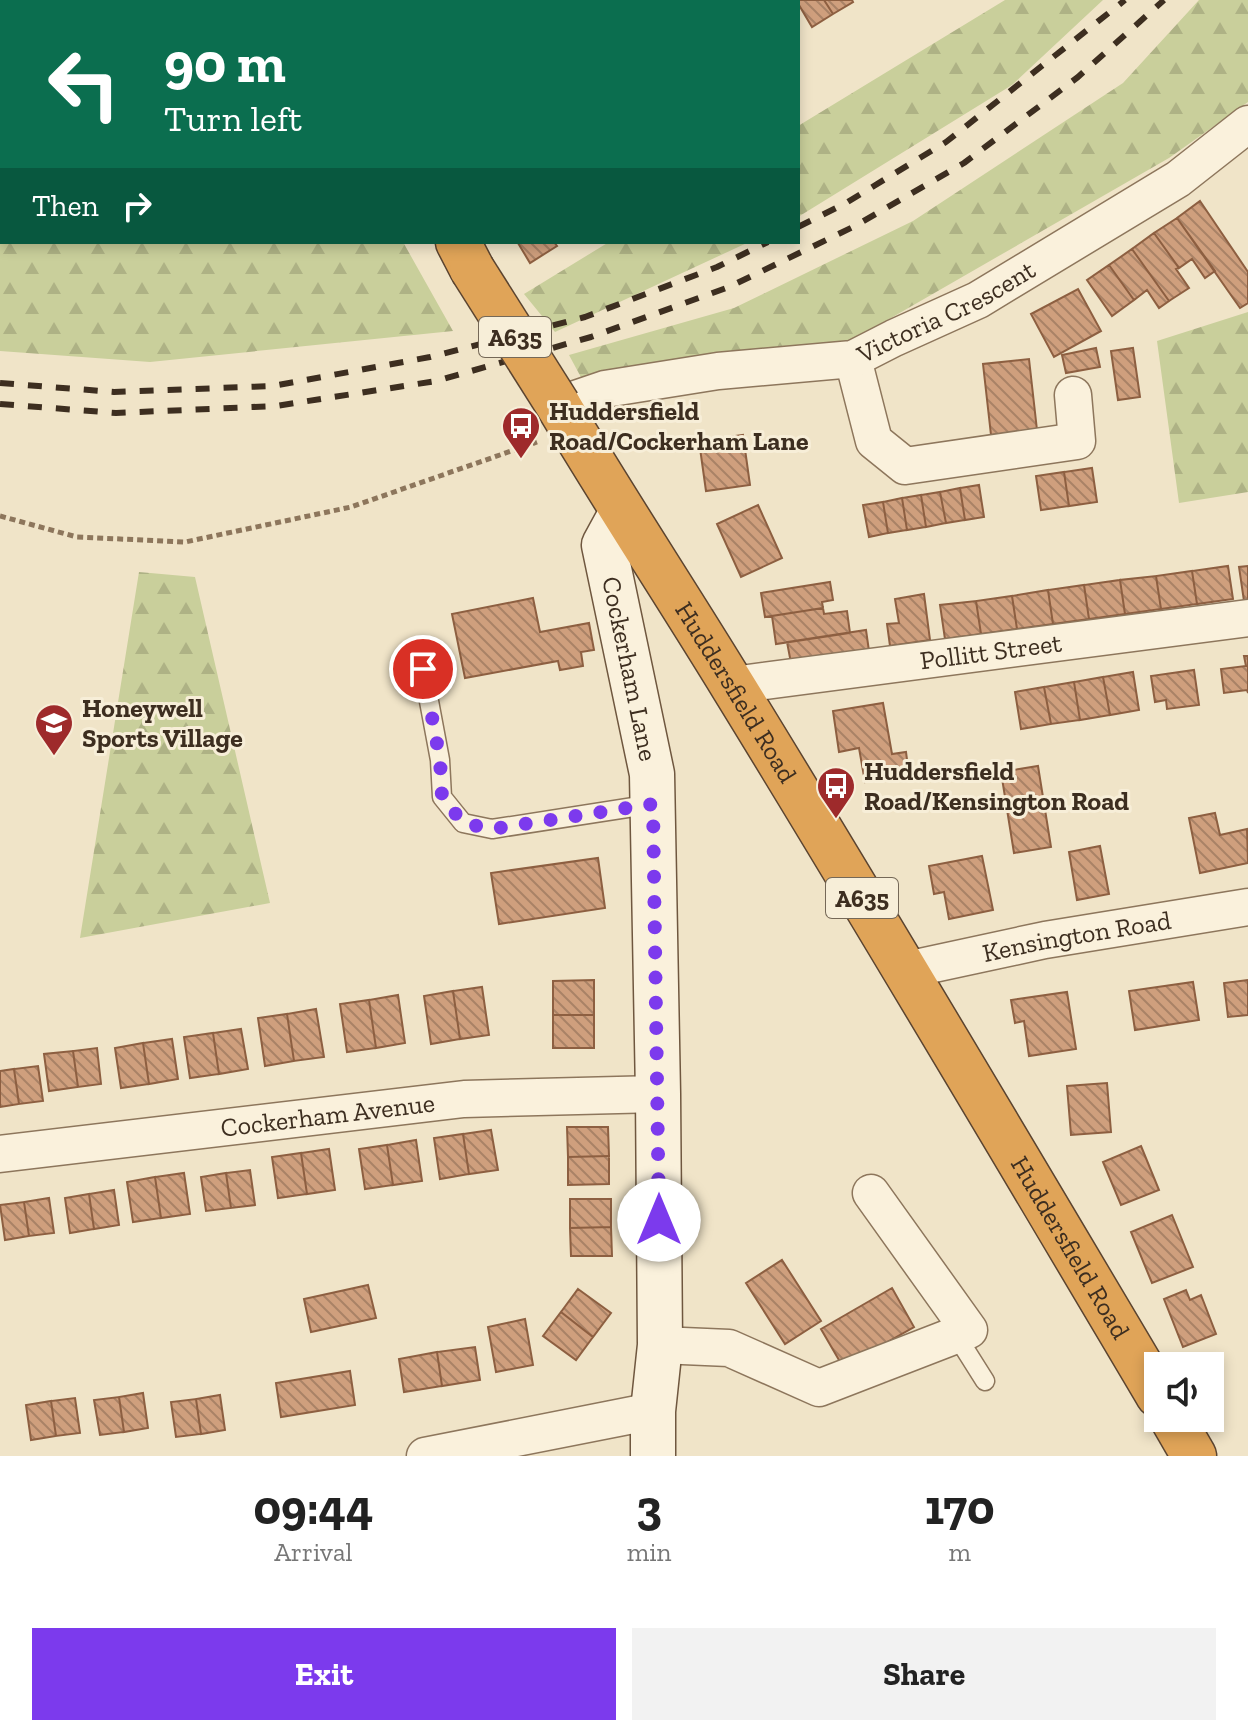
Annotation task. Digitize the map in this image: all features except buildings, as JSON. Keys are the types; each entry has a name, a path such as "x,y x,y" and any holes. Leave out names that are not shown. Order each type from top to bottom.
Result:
{"highway":[{"name":"Huddersfield Road","path":"465,255 622,512 733,685 1144,1371"},
{"path":"1180,1432 1194,1456"}],"street":[{"name":"Victoria Crescent","path":"565,417 605,389 718,371 853,359 978,300 1178,179 1248,124"},
{"path":"853,359 874,441 905,466 1077,441 1073,395"},
{"name":"Cockerham Lane","path":"622,512 604,545 652,774 653,804 660,1345 653,1411 653,1456"},
{"name":"Pollitt Street","path":"733,685 1248,618"},
{"name":"Kensington Road","path":"906,970 1045,940 1248,907"},
{"name":"Cockerham Avenue","path":"0,1154 464,1099 658,1094"},
{"path":"660,1345 729,1348 819,1388 969,1330 871,1193"},
{"path":"425,1456 653,1411"}],"lane":[{"path":"423,669 440,760 442,797 463,823 492,829 653,804"},
{"path":"956,1335 985,1381"}],"path":[{"path":"0,516 77,537 185,542 351,507 565,417"}],"green space":[{"path":"1005,0 1103,0 1012,85 800,216 800,125"},
{"path":"1199,0 1248,0 1248,102 1169,158 851,341 583,381 569,355 734,308 913,221 1123,83"},
{"path":"0,244 404,244 453,331 150,362 0,351"},
{"path":"606,244 745,244 555,332 524,294"},
{"path":"1248,312 1248,492 1179,503 1157,341"},
{"path":"139,572 195,577 270,903 80,938"}],"railway":[{"path":"800,226 846,203 946,142 1125,0"},
{"path":"0,404 116,413 276,406 436,381 591,337 729,287 855,226 964,163 1078,77 1164,0"},
{"path":"0,383 114,392 273,386 430,357 585,317 717,267 764,244"}],"place":[{"name":"Huddersfield Road/Cockerham Lane","path":"521,460"},
{"name":"Honeywell Sports Village","path":"54,757"},
{"name":"Huddersfield Road/Kensington Road","path":"836,820"}],"route":[{"path":"423,669 440,760 442,797 463,823 492,829 653,804 659,1220"}]}
